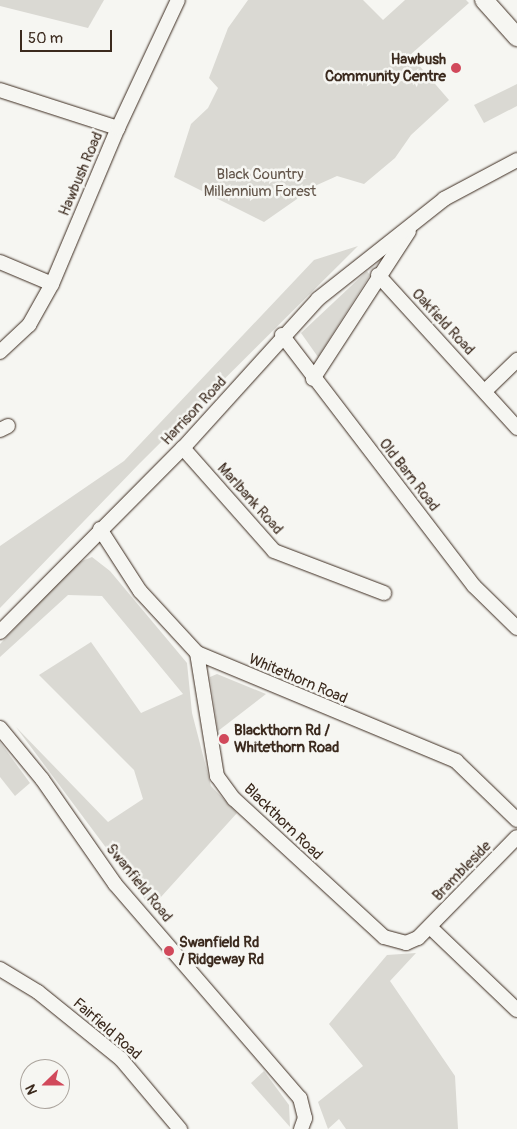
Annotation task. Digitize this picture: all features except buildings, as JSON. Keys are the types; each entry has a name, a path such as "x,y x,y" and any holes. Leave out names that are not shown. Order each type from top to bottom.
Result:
{"main road":[{"path":"484,0 517,37"}],"street":[{"name":"Hawbush Road","path":"0,352 28,325 52,284 118,128 178,0"},
{"path":"0,90 118,128"},
{"name":"Harrison Road","path":"0,632 100,529 183,448 282,336 347,274 444,199 517,160"},
{"name":"Harrison Road","path":"313,379 378,275 418,218"},
{"path":"0,262 52,284"},
{"name":"Oakfield Road","path":"378,275 517,428"},
{"name":"Old Barn Road","path":"282,336 313,379 474,586 517,628"},
{"path":"484,391 517,360"},
{"name":"Marlbank Road","path":"183,448 274,550 384,593"},
{"name":"Whitethorn Road","path":"100,529 140,591 197,652 456,762 517,820"},
{"name":"Blackthorn Road","path":"197,652 217,776 234,799 384,937 406,943 418,938 430,927"},
{"name":"Swanfield Road","path":"0,728 36,772 115,884 300,1098 305,1118 302,1127"},
{"name":"Brambleside","path":"430,927 517,837"},
{"path":"430,927 517,1010"},
{"name":"Fairfield Road","path":"0,969 38,992 121,1059 180,1129"}],"green space":[{"path":"0,0 104,0 88,28 0,6"},
{"name":"Black Country Millennium Forest","path":"248,0 363,0 383,20 405,0 466,0 469,3 410,55 449,100 411,135 395,158 364,184 337,176 317,185 264,222 174,177 191,124 208,108 218,88 209,78 228,28"},
{"path":"517,84 517,106 484,123 474,105"},
{"path":"358,246 140,463 0,608 0,546 124,461 314,260"},
{"path":"367,271 370,275 318,357 301,333"},
{"path":"92,557 110,571 187,663 192,713 211,786 237,813 151,908 16,727 108,822 143,799 134,770 39,675 91,642 141,713 183,694 102,596 68,595 0,657 0,644 77,563"},
{"path":"217,674 266,694 218,731 210,677"},
{"path":"0,742 30,783 15,796 0,777"},
{"path":"416,953 390,981 455,1076 458,1129 346,1129 339,1119 328,1129 318,1102 363,1066 329,1024 387,955"},
{"path":"264,1071 289,1105 290,1127 251,1083"}],"place":[{"name":"Hawbush Community Centre","path":"456,68"},
{"name":"Blackthorn Rd / Whitethorn Road","path":"224,739"},
{"name":"Swanfield Rd / Ridgeway Rd","path":"169,951"}]}
